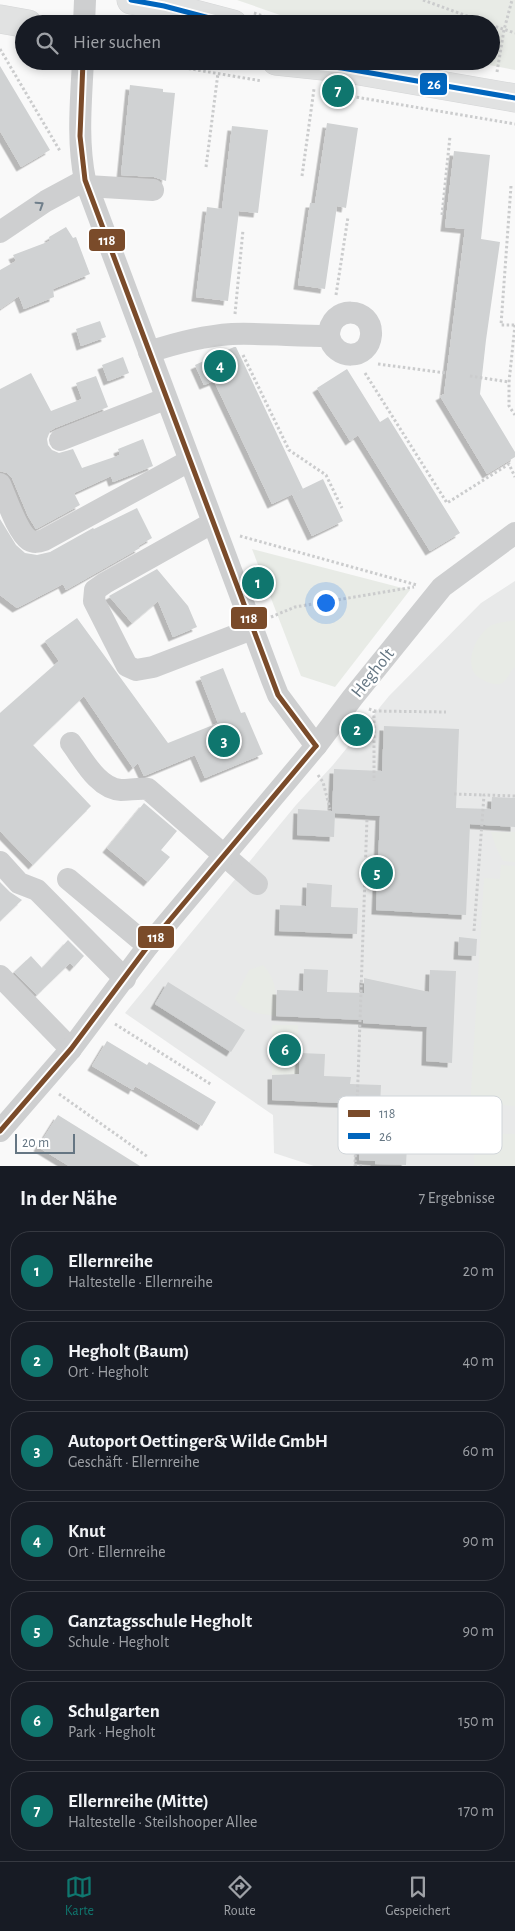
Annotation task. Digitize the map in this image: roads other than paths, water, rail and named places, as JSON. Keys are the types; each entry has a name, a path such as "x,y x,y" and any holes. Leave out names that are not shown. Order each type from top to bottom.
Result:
{"main road":[{"path":"131,0 198,15"},
{"path":"0,19 15,22"},
{"path":"368,70 504,96"}],"street":[{"path":"84,15 85,0"},
{"path":"82,70 80,135 81,161 86,183 212,523 260,623 278,695 316,746"},
{"path":"0,232 46,201 86,183 154,190"},
{"path":"149,352 189,340 232,334 330,328 341,314 354,312 368,322 370,340 366,348 357,354 343,354 332,346 330,328"},
{"path":"60,440 166,399"},
{"path":"0,484 20,530 28,540 35,543 44,540 189,461"},
{"path":"212,523 105,583 95,590 94,602 127,666 136,670 153,667 260,623"},
{"name":"Hegholt","path":"0,1131 71,1049 148,946 316,746 442,587 515,533"},
{"path":"71,743 102,784 121,790 148,789 257,884"},
{"path":"0,862 19,883 37,890 125,979"},
{"path":"68,879 148,946"},
{"path":"0,976 71,1049"}],"place":[{"name":"Ellernreihe (Mitte)","path":"338,91"},
{"name":"Knut","path":"220,366"},
{"name":"Ellernreihe","path":"258,583"},
{"name":"Hegholt (Baum)","path":"357,730"},
{"name":"Autoport Oettinger& Wilde GmbH","path":"224,741"},
{"name":"Ganztagsschule Hegholt","path":"377,873"},
{"name":"Schulgarten","path":"285,1050"}]}
